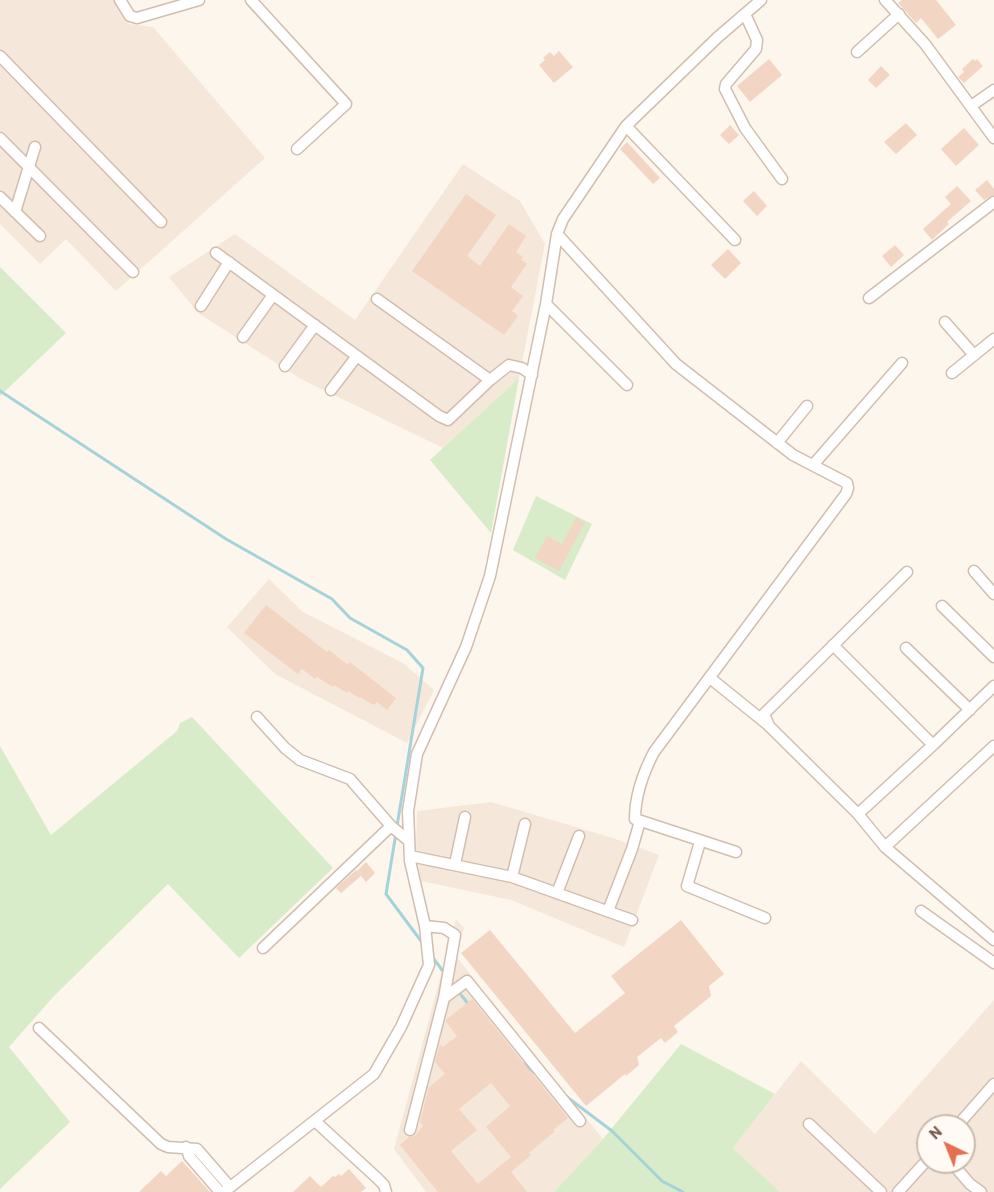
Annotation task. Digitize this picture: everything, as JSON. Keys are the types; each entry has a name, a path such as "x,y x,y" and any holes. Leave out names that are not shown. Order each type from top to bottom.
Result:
{"street":[{"path":"120,0 130,16 137,18 199,0"},
{"path":"251,0 346,104 297,149"},
{"path":"39,1028 161,1144 168,1147 197,1149 225,1190 374,1074 401,1027 429,965 425,926 409,841 408,811 417,754 466,647 490,576 546,304 557,234 563,219 626,126 761,0"},
{"path":"857,52 893,5 925,44 994,138"},
{"path":"745,14 757,40 756,49 726,84 725,89 745,128 782,178"},
{"path":"0,56 161,222"},
{"path":"971,106 994,90"},
{"path":"626,126 735,240"},
{"path":"0,138 133,272"},
{"path":"15,212 35,147"},
{"path":"0,197 40,236"},
{"path":"869,298 994,202"},
{"path":"557,234 676,364 793,455 847,483 846,494 654,752 645,768 635,808 635,819 736,852"},
{"path":"216,252 448,420 509,364 522,368 532,375"},
{"path":"201,306 229,262"},
{"path":"243,337 273,294"},
{"path":"377,299 489,380"},
{"path":"546,304 627,385"},
{"path":"945,322 974,355"},
{"path":"285,366 315,325"},
{"path":"952,373 994,339"},
{"path":"331,390 357,356"},
{"path":"813,465 902,363"},
{"path":"777,443 807,406"},
{"path":"974,571 994,594"},
{"path":"769,726 764,714 907,572"},
{"path":"942,606 994,657"},
{"path":"833,645 933,745"},
{"path":"906,648 970,710"},
{"path":"710,678 769,726 858,814 885,847 994,940"},
{"path":"858,814 994,686"},
{"path":"257,717 285,748 300,760 350,779 391,826 409,841"},
{"path":"885,847 994,746"},
{"path":"455,864 465,817"},
{"path":"608,911 632,849 640,821"},
{"path":"512,877 525,824"},
{"path":"262,948 391,826"},
{"path":"557,893 579,836"},
{"path":"700,842 687,886 765,918"},
{"path":"410,856 512,877 632,920"},
{"path":"921,911 994,963"},
{"path":"410,1130 444,998 455,935 444,928 425,926"},
{"path":"444,998 467,981 580,1120"},
{"path":"968,1114 994,1084"},
{"path":"315,1121 377,1178 384,1185 386,1192"},
{"path":"809,1124 880,1192"},
{"path":"898,1192 916,1172"},
{"path":"961,1174 981,1192"}],"shaded area":[{"path":"0,0 114,0 129,24 153,27 265,158 116,291 66,239 40,264 0,224"},
{"path":"463,164 520,201 545,244 519,378 443,448 301,379 198,313 169,277 235,234 355,320"},
{"path":"269,579 303,612 403,663 434,690 407,743 275,674 227,627"},
{"path":"491,802 613,838 659,855 624,947 511,900 421,881 416,853 417,811"},
{"path":"456,919 464,928 455,955 603,1139 554,1192 426,1192 394,1149"},
{"path":"994,1000 994,1192 780,1192 733,1148 801,1061 875,1134"}],"green space":[{"path":"0,267 66,333 0,396"},
{"path":"519,378 491,533 430,460"},
{"path":"536,496 592,524 565,580 513,550"},
{"path":"192,717 333,868 239,958 168,884 54,996 9,1047 70,1122 0,1189 0,746 51,835 177,731 180,723"},
{"path":"681,1044 775,1094 733,1148 780,1192 554,1192 603,1139"}],"building":[{"path":"902,0 936,0 956,25 938,39 921,18 916,23 898,3"},
{"path":"559,51 573,67 554,83 539,65 550,52 554,56"},
{"path":"769,59 782,75 750,102 737,86"},
{"path":"973,59 975,61 977,59 983,66 964,83 958,77 964,72 962,69"},
{"path":"881,66 890,75 876,88 868,80"},
{"path":"906,123 917,135 896,154 884,142"},
{"path":"730,125 739,135 729,144 720,135"},
{"path":"964,128 979,145 956,166 941,149"},
{"path":"627,142 660,178 653,184 620,149"},
{"path":"987,180 994,189 994,195 984,200 975,190"},
{"path":"957,186 971,201 947,222 949,224 932,240 923,229 951,204 945,197"},
{"path":"754,191 767,206 757,216 743,201"},
{"path":"466,194 496,215 467,256 480,266 509,224 526,236 516,252 527,264 511,287 523,296 512,311 518,316 504,335 412,271"},
{"path":"895,245 904,255 891,267 882,256"},
{"path":"728,249 741,263 725,279 711,265"},
{"path":"576,518 585,522 559,571 535,558 547,536 562,544"},
{"path":"266,605 327,652 329,650 348,665 350,662 396,698 387,710 377,702 374,705 348,691 347,693 334,685 333,687 317,677 315,679 302,669 298,674 244,633"},
{"path":"366,862 375,873 366,882 357,871"},
{"path":"356,870 361,876 341,893 336,888"},
{"path":"681,920 724,974 709,986 711,996 674,1026 678,1032 665,1043 661,1038 637,1057 639,1065 586,1106 461,953 490,930 575,1033 625,993 611,976"},
{"path":"472,999 568,1118 511,1172 527,1192 438,1192 400,1145 409,1137 415,1136 423,1126 420,1122 429,1087 445,1074 435,1062 440,1044 443,1047 457,1036 446,1020","holes":["491,1083 510,1106 486,1127 511,1157 478,1184 451,1151 477,1130 459,1109"]},
{"path":"182,1161 210,1192 139,1192 161,1171 166,1176"},
{"path":"349,1169 366,1188 361,1192 293,1192 310,1176 321,1187 333,1176 339,1174 341,1176"}],"waterway":[{"path":"0,391 226,539 332,599 350,618 407,650 423,668 397,826"},
{"path":"396,833 386,894 424,945"},
{"path":"431,955 445,974"},
{"path":"458,991 469,1005"},
{"path":"524,1064 535,1073"},
{"path":"567,1097 612,1131 662,1181 683,1192"}]}
